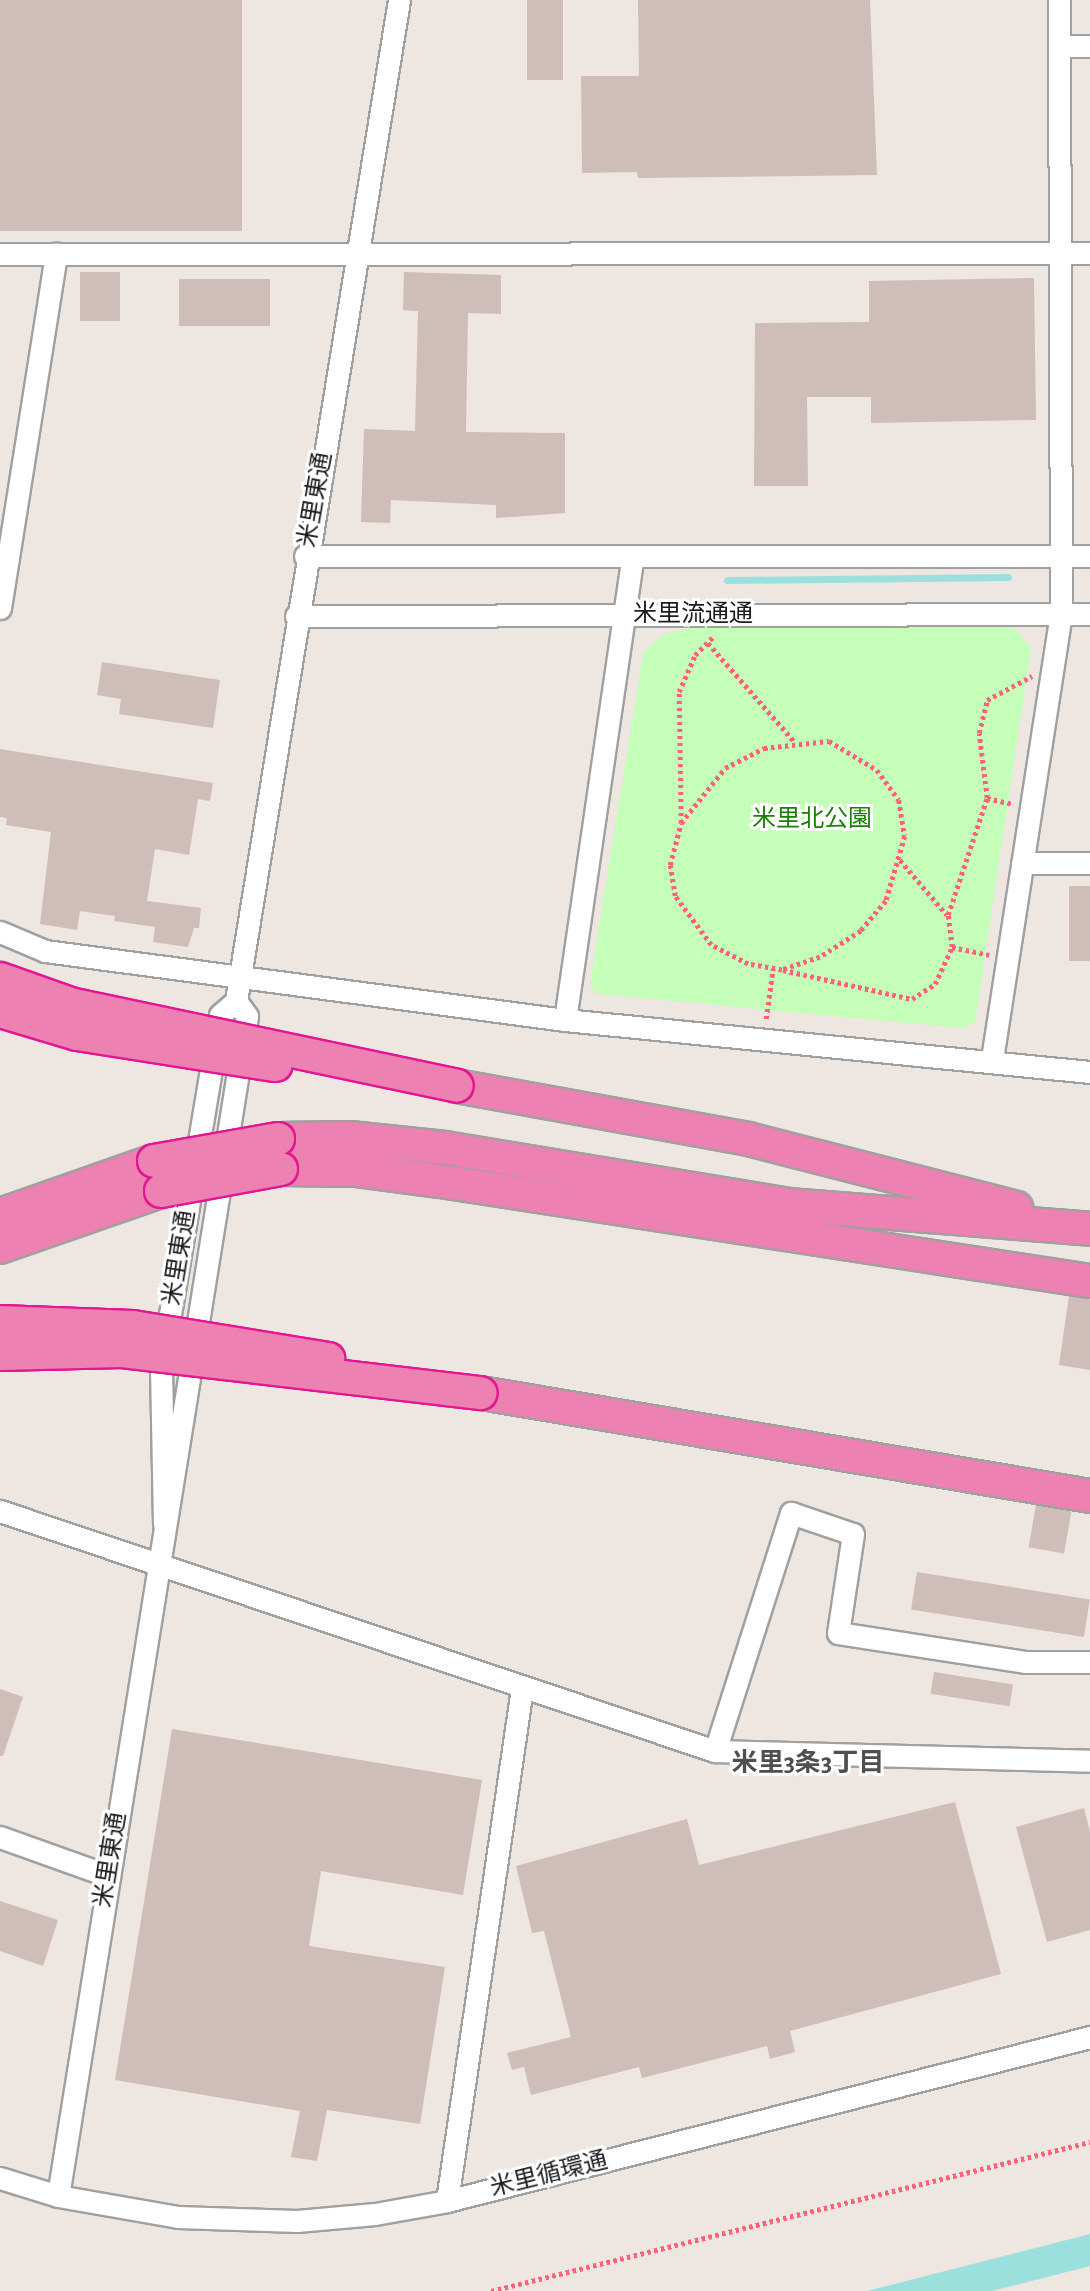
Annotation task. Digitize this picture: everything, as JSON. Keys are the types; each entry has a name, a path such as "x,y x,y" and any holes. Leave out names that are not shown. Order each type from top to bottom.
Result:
{"highway":[{"path":"0,979 74,1005 457,1086 748,1139 1090,1228"},
{"path":"0,1011 76,1034 314,1071 457,1086"},
{"path":"0,1247 161,1191 280,1154 350,1138 445,1148 788,1205 1090,1228"},
{"path":"0,1215 154,1160 280,1154 355,1170 1090,1281"},
{"path":"0,1322 133,1327 292,1351 481,1392 1090,1496"},
{"path":"0,1354 122,1352 449,1386"}],"street":[{"name":"米里東通","path":"164,1524 161,1368 220,1015 236,1000 305,556 360,254 399,0"},
{"path":"992,1059 1061,614 1064,556 1059,0"},
{"path":"1059,46 1090,46"},
{"path":"0,608 56,253"},
{"path":"0,254 1090,253"},
{"path":"305,556 632,559 1090,556"},
{"path":"565,1020 632,559"},
{"name":"米里流通通","path":"296,615 1090,614"},
{"path":"1022,863 1090,863"},
{"path":"0,932 45,951 565,1020 992,1059 1090,1072"},
{"name":"米里東通","path":"58,2196 164,1524 193,1373 247,1016 236,1000"},
{"path":"0,1511 715,1751 1090,1761"},
{"path":"715,1751 791,1513 853,1534 838,1633 1025,1662 1090,1662"},
{"path":"447,2201 522,1688"},
{"path":"0,1837 109,1876"},
{"name":"米里循環通","path":"0,2178 58,2196 178,2217 297,2221 447,2201 1090,2037"}],"path":[{"path":"718,632 695,655 679,692 681,823 670,865 675,896 711,945 748,964 912,999 934,984 952,947 948,915 986,798 979,733 987,700 1033,676"},
{"path":"708,643 795,742"},
{"path":"681,823 725,768 764,748 795,742 829,741 871,762 899,800 905,836 886,901 861,931 820,957 782,970"},
{"path":"986,798 1012,804"},
{"path":"900,860 948,915"},
{"path":"952,947 990,955"},
{"path":"766,1019 773,968"},
{"path":"491,2291 1090,2142"}],"green space":[{"name":"米里北公園","path":"697,627 1014,627 1031,649 975,1022 962,1028 596,994 590,983 643,653 664,634"}],"water":[{"path":"1090,2234 1090,2266 992,2291 867,2291"}],"building":[{"path":"0,0 242,0 242,231 0,231"},
{"path":"527,0 563,0 563,80 527,80"},
{"path":"638,0 870,0 877,175 638,178 637,172 582,173 581,76 639,76"},
{"path":"80,272 120,272 120,321 80,321"},
{"path":"404,272 501,275 501,314 468,313 466,432 565,433 565,513 496,518 496,505 391,500 390,523 361,522 364,429 415,431 418,311 403,310"},
{"path":"1034,278 1036,420 871,423 871,397 807,397 808,486 754,486 755,323 869,322 869,281"},
{"path":"179,279 270,279 270,326 179,326"},
{"path":"102,662 220,680 213,728 119,714 121,699 97,695"},
{"path":"0,749 213,783 210,801 198,799 189,855 155,849 147,901 201,908 199,928 194,928 188,947 153,942 155,927 114,921 115,916 80,911 77,930 40,924 51,832 6,825 7,818 0,817"},
{"path":"1069,886 1090,886 1090,961 1069,961"},
{"path":"1069,1296 1090,1299 1090,1370 1059,1365"},
{"path":"1036,1505 1071,1511 1064,1554 1029,1547"},
{"path":"917,1572 1090,1599 1084,1637 911,1610"},
{"path":"934,1672 1013,1685 1010,1706 931,1694"},
{"path":"0,1689 23,1697 3,1756 0,1756"},
{"path":"172,1729 482,1780 463,1895 321,1871 309,1946 445,1967 420,2124 327,2110 317,2161 291,2157 300,2111 115,2080"},
{"path":"955,1802 1001,1974 790,2031 795,2052 770,2059 767,2046 642,2078 639,2067 531,2095 524,2067 512,2070 507,2053 571,2037 544,1931 532,1933 516,1866 687,1819 699,1865"},
{"path":"1084,1808 1090,1832 1090,1930 1047,1942 1016,1827"},
{"path":"0,1901 58,1920 43,1966 0,1951"}],"waterway":[{"path":"727,580 1008,577"}],"district":[{"name":"米里3条3丁目","path":"808,1764"}]}
